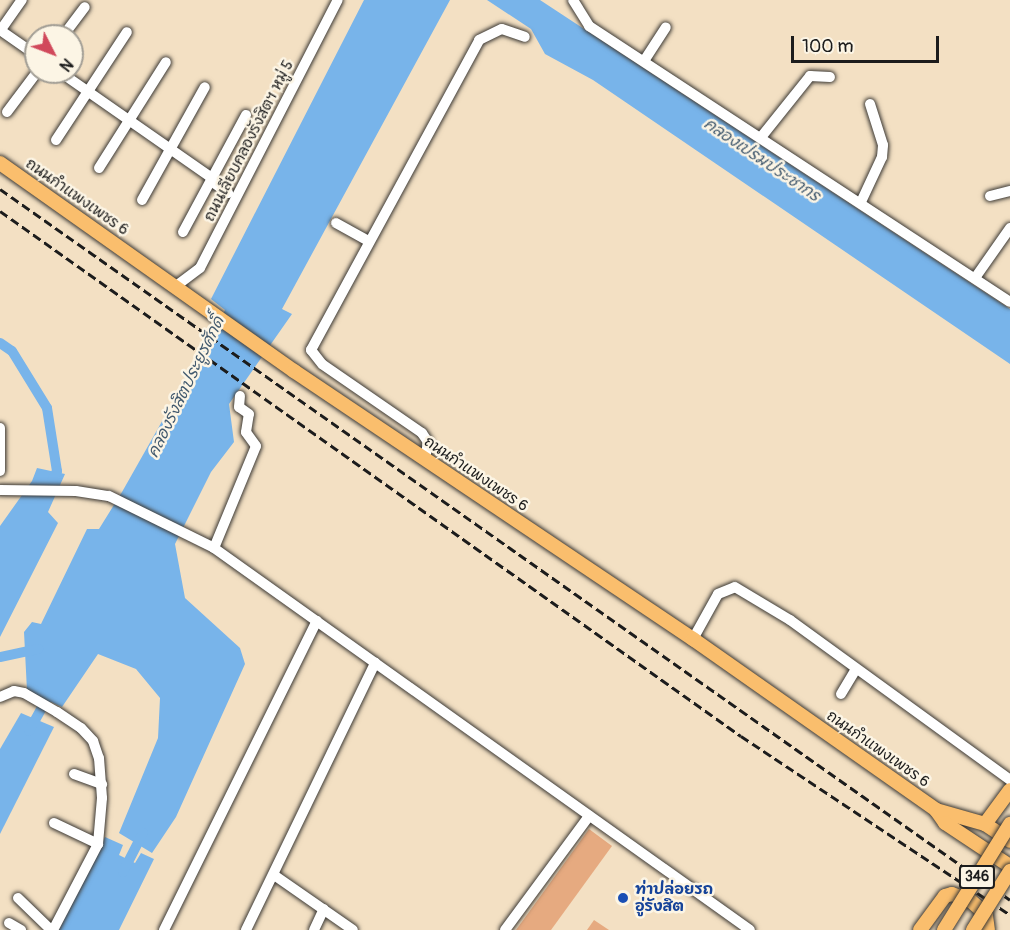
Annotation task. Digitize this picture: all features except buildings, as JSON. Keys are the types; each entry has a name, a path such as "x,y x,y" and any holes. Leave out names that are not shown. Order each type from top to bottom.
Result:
{"main road":[{"name":"ถนนกำแพงเพชร 6","path":"0,162 294,371 693,639 936,810 985,824 1010,841"},
{"path":"985,824 1010,790"},
{"name":"ถนนกำแพงเพชร 6","path":"936,810 945,823 1010,866"},
{"path":"996,811 1010,822"},
{"name":"346","path":"944,930 1010,822"},
{"name":"346","path":"973,930 1010,871"},
{"path":"920,930 945,896 952,894 971,901 980,909 986,916 988,930"}],"street":[{"path":"22,0 0,31 24,47"},
{"name":"ถนนเลียบคลองรังสิตฯ หมู่ 5","path":"176,286 200,268 338,0"},
{"path":"573,0 589,26 762,136 1010,302"},
{"path":"72,24 85,7"},
{"path":"644,61 666,27"},
{"path":"425,459 428,442 422,433 312,354 369,241 479,40 502,29 525,37"},
{"path":"56,140 127,32"},
{"path":"99,168 166,62"},
{"path":"762,136 810,76 830,77"},
{"path":"7,112 28,84"},
{"path":"77,84 228,193"},
{"path":"142,200 205,87"},
{"path":"861,202 882,156 883,145 870,104"},
{"path":"183,232 246,115"},
{"path":"990,196 1010,190"},
{"path":"336,223 369,241"},
{"path":"975,278 1010,228"},
{"path":"214,548 256,446 246,432 249,414 238,407 240,396"},
{"path":"0,428 0,471"},
{"path":"0,489 76,490 109,496 214,548 750,930"},
{"path":"693,639 718,594 735,587 790,620 1010,780"},
{"path":"164,930 317,621"},
{"path":"246,930 375,663"},
{"path":"841,694 856,669"},
{"path":"0,697 14,691 36,700 57,712 93,741 102,784 98,844 52,930 18,898"},
{"path":"74,774 102,784"},
{"path":"505,930 589,816"},
{"path":"54,823 98,844"},
{"path":"274,875 353,930"},
{"path":"314,930 324,909"},
{"path":"9,923 21,930"}],"water":[{"path":"364,0 450,0 282,309 292,314 229,404 234,442 211,472 175,544 185,598 240,648 245,664 176,817 152,853 119,833 158,738 160,698 136,669 98,654 62,707 27,691 24,632 32,622 41,624 87,529 99,529 225,310 211,299"},
{"name":"คลองเปรมประชากร","path":"487,0 540,0 1010,309 1010,364 593,80 545,54 531,29"},
{"path":"37,468 65,474 48,512 58,523 0,637 0,526 32,481"},
{"path":"21,713 54,727 0,834 0,749"},
{"path":"105,837 123,845 119,855 135,863 141,853 154,859 119,930 59,930"}],"waterway":[{"path":"0,343 12,351 47,408 57,471 51,484"},
{"path":"0,657 38,649"},
{"name":"คลองรังสิตประยูรศักดิ์","path":"29,731 47,698"},
{"path":"123,872 143,833"}],"railway":[{"path":"0,189 1010,900"},
{"path":"0,211 741,736 1010,915"}],"place":[{"name":"ท่าปล่อยรถ อู่รังสิต","path":"623,898"}]}
